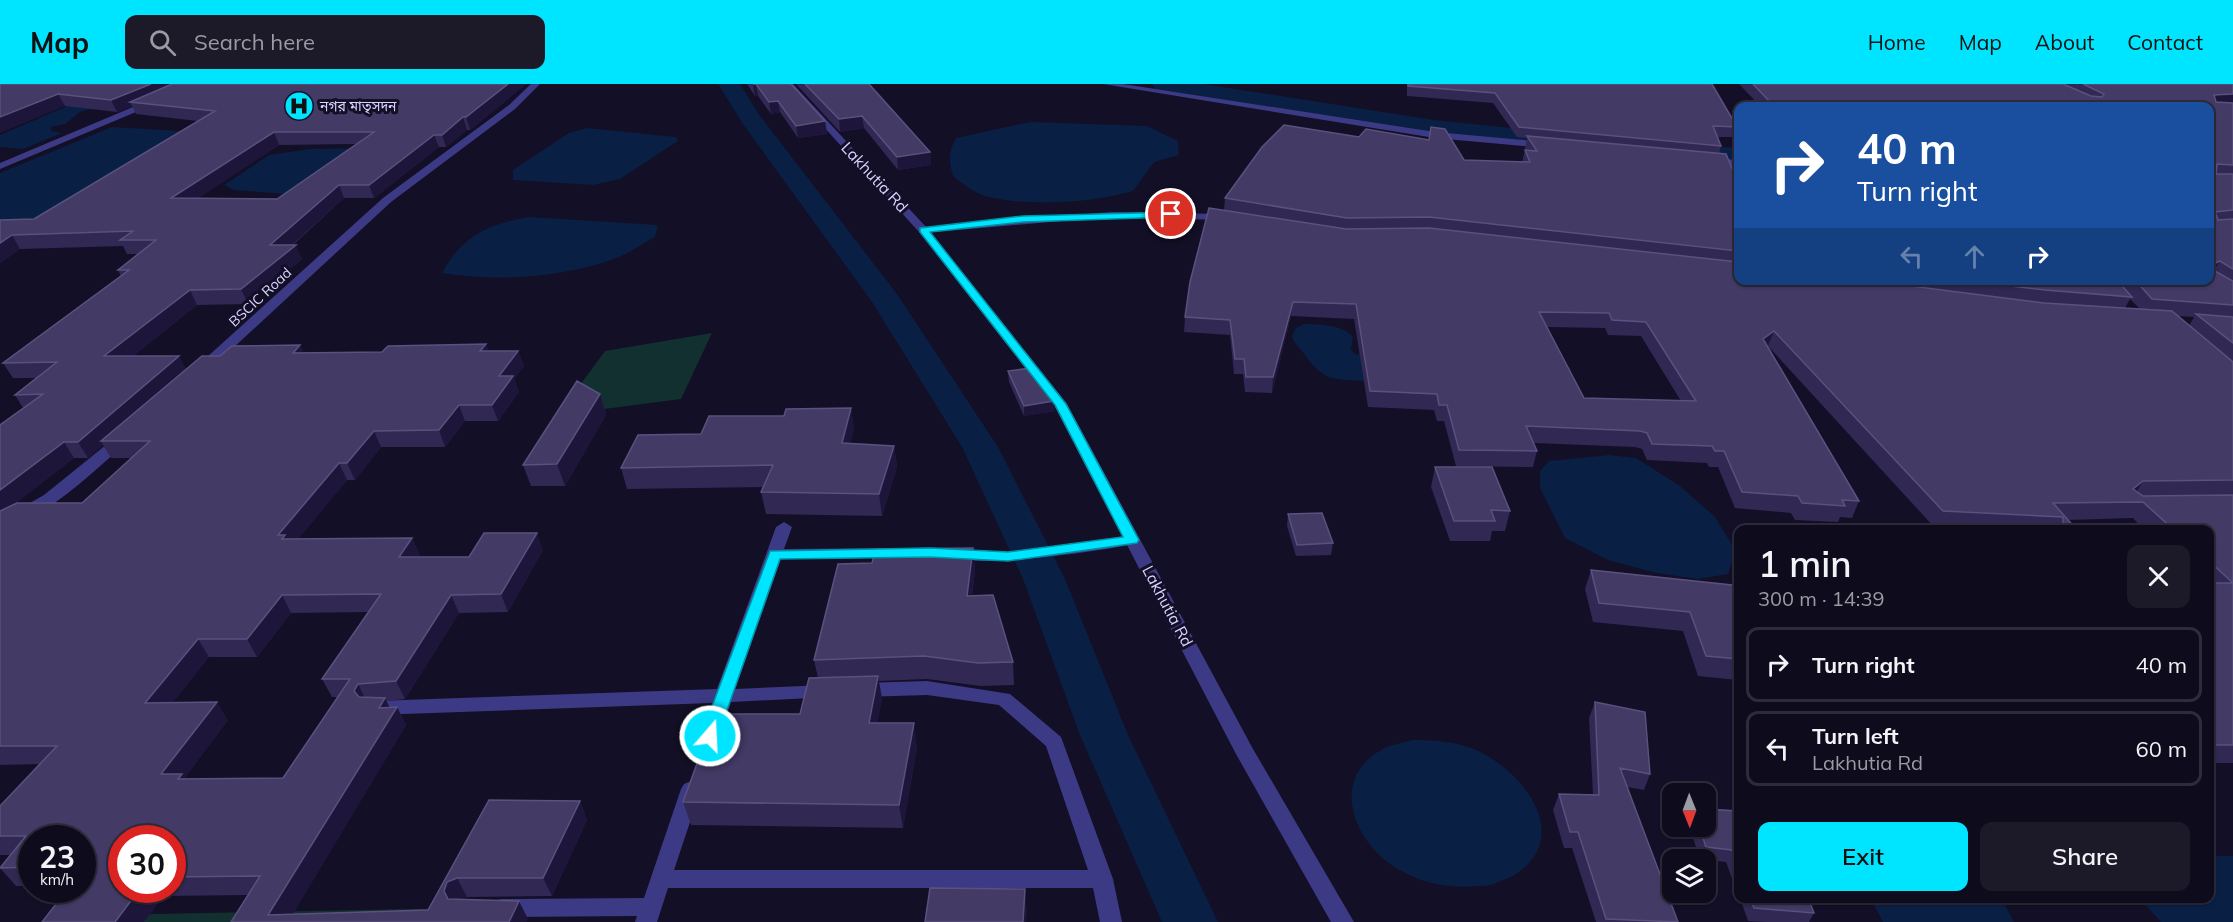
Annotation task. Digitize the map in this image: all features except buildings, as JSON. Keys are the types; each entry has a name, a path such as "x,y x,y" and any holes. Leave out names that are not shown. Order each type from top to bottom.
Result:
{"street":[{"name":"BSCIC Road","path":"193,376 387,200 512,107 536,84"},
{"name":"Lakhutia Rd","path":"789,84 923,230 1060,404 1246,754 1343,922"},
{"path":"1107,84 1435,135 1552,146"},
{"path":"0,166 164,98"},
{"path":"1704,160 1734,163"},
{"path":"923,230 1023,219 1153,213 1235,219"},
{"path":"0,525 19,518 76,478 130,431"},
{"path":"705,749 784,527"},
{"path":"942,553 1008,557 1132,540"},
{"path":"775,554 908,553"},
{"path":"375,708 927,688 1004,699 1054,742 1102,879 1111,922"},
{"path":"479,908 647,914 697,771"},
{"path":"659,879 1102,879"}],"green space":[{"path":"712,333 681,399 558,415 605,351"},
{"path":"467,908 461,922 46,922 50,916"}],"water":[{"path":"72,104 106,104 80,112 65,124 51,127 51,131 62,133 23,149 0,147 0,135"},
{"path":"1030,122 1147,126 1178,141 1179,155 1154,162 1133,191 1079,201 1019,202 985,196 964,185 953,176 950,157 956,138"},
{"path":"112,127 180,131 187,137 39,221 0,227 0,173"},
{"path":"587,128 676,137 678,141 620,179 593,185 513,180 513,170 569,133"},
{"path":"366,148 297,195 234,190 224,185 269,155 310,149"},
{"path":"529,217 658,225 655,237 628,253 576,270 508,277 442,273 459,249 478,233 501,223"},
{"path":"1304,324 1331,326 1349,333 1353,337 1351,349 1355,354 1367,356 1366,381 1338,379 1324,375 1318,370 1292,336 1296,328"},
{"path":"1609,455 1636,458 1680,486 1715,517 1734,548 1734,557 1728,574 1698,579 1656,573 1608,560 1565,538 1540,488 1540,471 1549,461"},
{"path":"1413,740 1442,741 1471,748 1506,769 1521,784 1533,801 1540,819 1541,838 1535,856 1519,872 1488,886 1456,887 1436,884 1398,869 1368,842 1358,826 1353,808 1352,791 1357,774 1368,759 1387,747"},
{"path":"2214,856 2233,856 2233,922 2161,922 2144,903 2214,903"},
{"path":"1873,903 2004,903 2014,922 1883,922"}],"waterway":[{"path":"729,84 751,119 886,300 980,447 1044,579 1104,735 1190,922"},
{"path":"1163,84 1434,127 1568,141"},
{"path":"1665,150 1734,155"}],"place":[{"name":"নগর মাতৃসদন","path":"299,106"}],"route":[{"path":"710,736 775,554 930,553 1008,557 1132,540 1060,404 923,230 1023,219 1171,214"}]}
